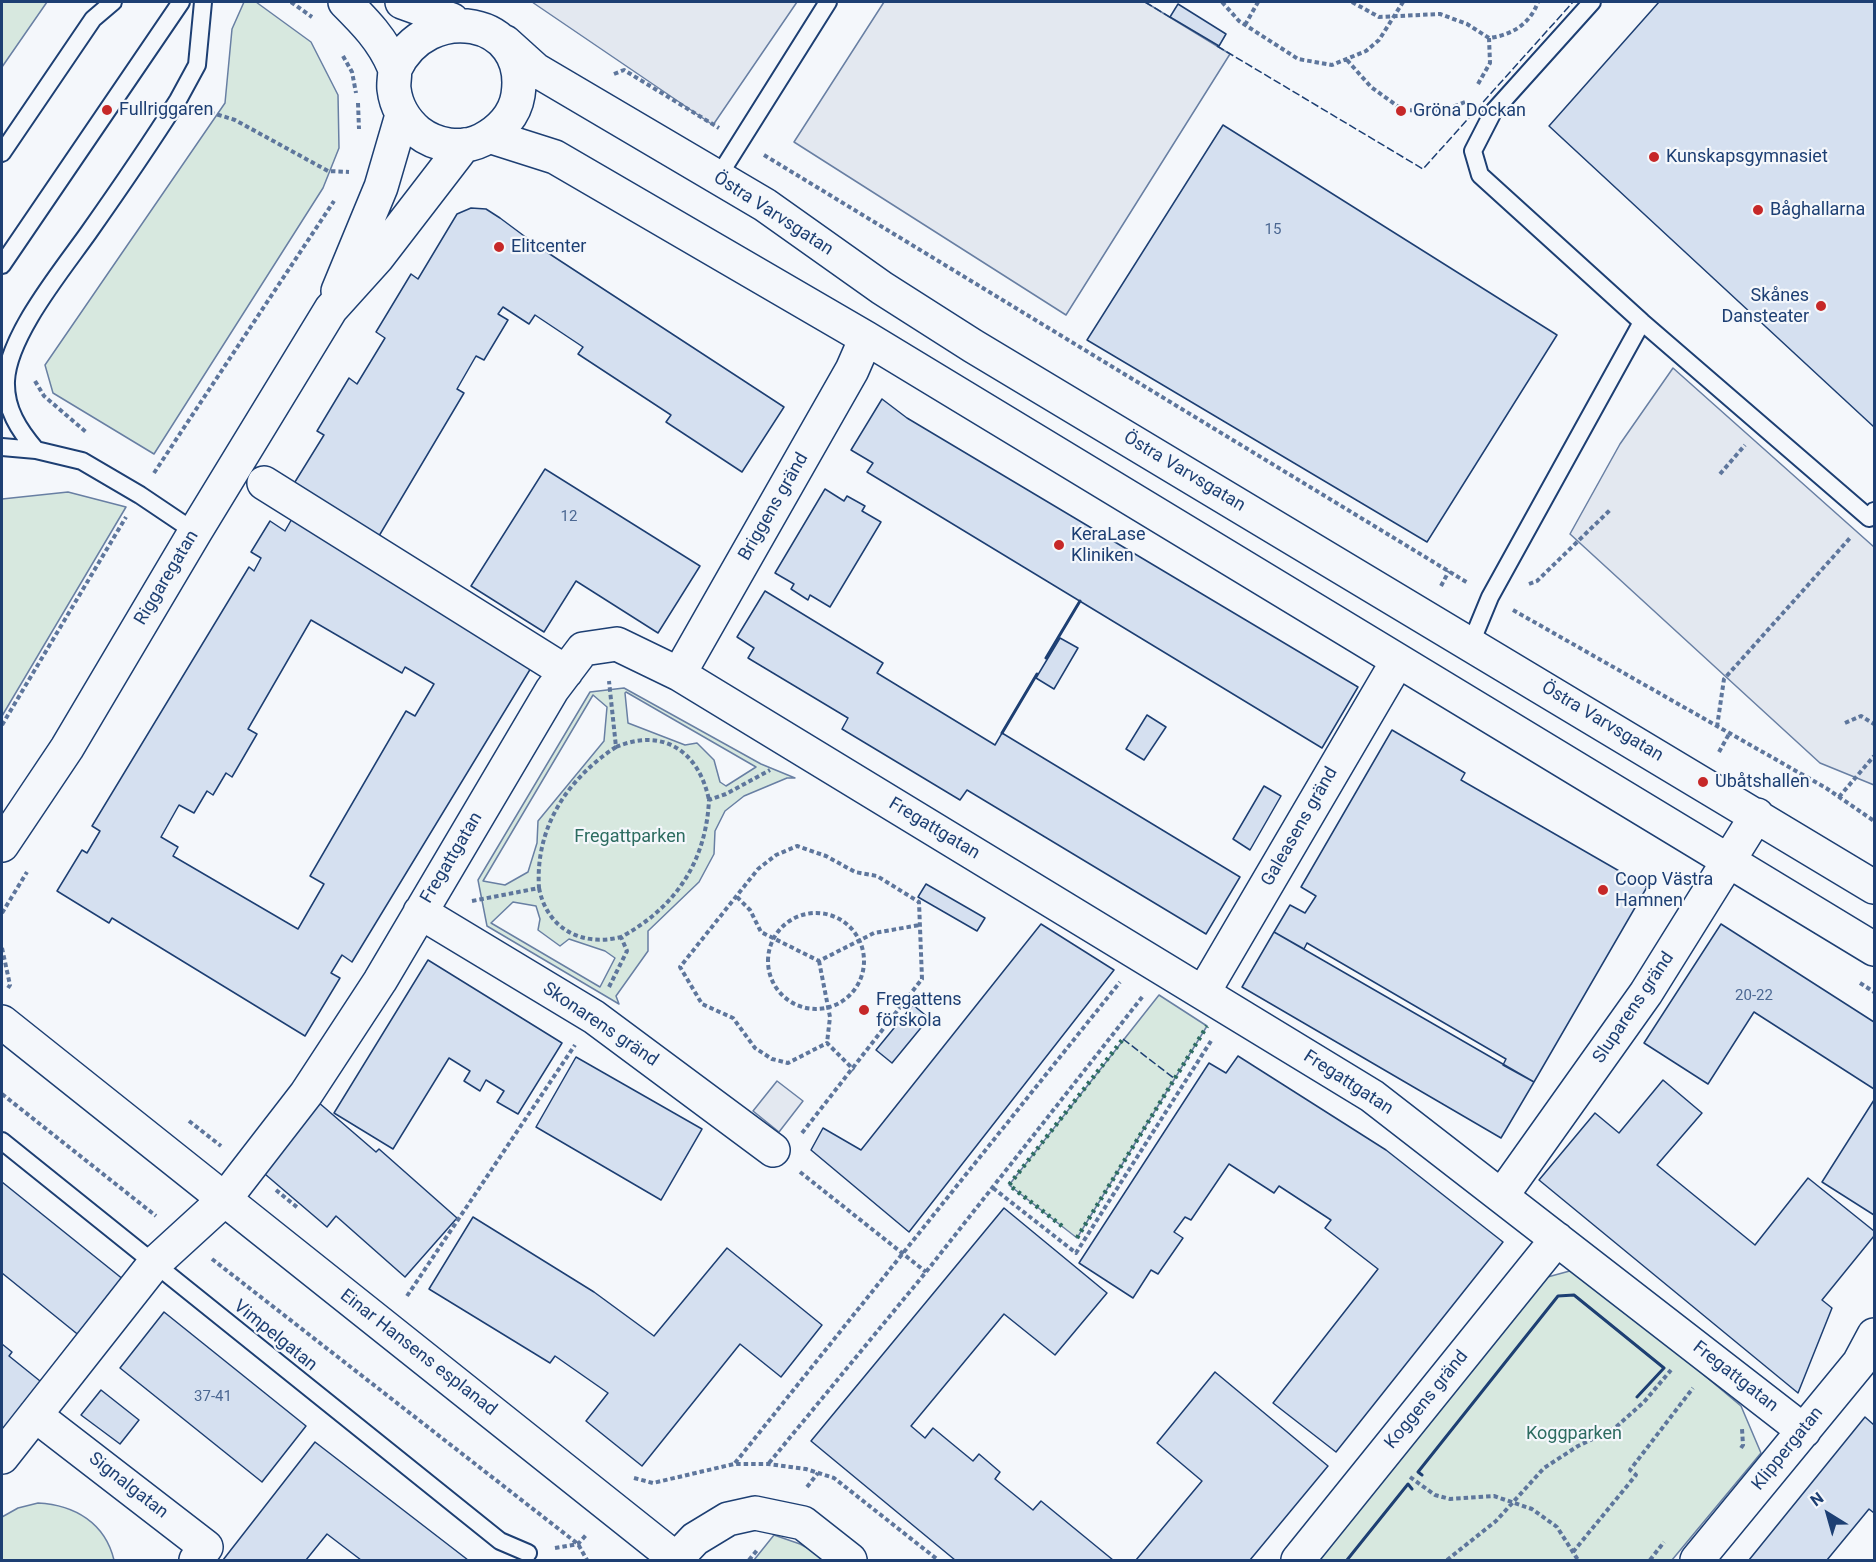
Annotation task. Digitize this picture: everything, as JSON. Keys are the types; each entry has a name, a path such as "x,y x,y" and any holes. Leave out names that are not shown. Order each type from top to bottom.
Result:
{"street":[{"path":"345,2 378,37 395,69"},
{"path":"402,2 452,20"},
{"path":"477,141 506,122 516,103 520,82 516,61 505,42 490,29 471,21 452,20 432,24 415,35 402,50 395,69 394,89 402,115 410,125 432,140 449,145 477,141 555,157 866,338 1397,662 1875,949"},
{"name":"Östra Varvsgatan","path":"505,42 536,70 765,205 882,288 973,346 1875,887"},
{"name":"Riggaregatan","path":"331,309 356,242 381,187 402,115"},
{"name":"Riggaregatan","path":"2,845 67,748 331,309 477,141"},
{"name":"Briggens gränd","path":"679,674 852,370 866,338"},
{"path":"264,483 566,672"},
{"name":"Fregattgatan","path":"154,1263 225,1200 306,1094 422,914 552,690 583,649 617,644 679,674 1154,961 1372,1096 1503,1194 1557,1239 1804,1431"},
{"name":"Galeasens gränd","path":"1203,993 1397,662"},
{"name":"Sluparens gränd","path":"1503,1194 1646,993 1757,815"},
{"name":"Skonarens gränd","path":"422,914 594,1017 777,1154"},
{"name":"Einar Hansens esplanad","path":"4,1007 225,1200 676,1560 695,1539 728,1519 755,1513 803,1524 850,1560"},
{"name":"Koggens gränd","path":"1298,1560 1557,1239"},
{"path":"2,1457 154,1263"},
{"name":"Klippergatan","path":"1697,1560 1869,1357"},
{"name":"Signalgatan","path":"35,1415 206,1547 196,1560"}],"lane":[{"path":"2,153 93,19 113,2"},
{"path":"2,266 181,2"},
{"path":"36,450 21,432 6,397 6,378 12,353 33,313 178,100 197,64 203,2"},
{"path":"718,177 828,2"},
{"path":"1592,2 1493,112 1473,151 1480,175 1642,322 1762,426 1872,515"},
{"path":"1471,644 1490,597 1642,322"},
{"path":"2,447 36,450 82,461 140,495 195,532"},
{"name":"Vimpelgatan","path":"2,1141 500,1541 528,1553"}],"path":[{"path":"291,2 320,23"},
{"path":"1222,2 1245,25 1298,59 1332,64 1347,60 1379,40 1403,2"},
{"path":"1245,25 1258,2"},
{"path":"1352,2 1379,17 1440,14 1467,24 1489,38 1513,32 1530,17 1538,2"},
{"path":"1473,91 1490,63 1489,38"},
{"path":"338,47 352,72 358,105 359,136"},
{"path":"1347,60 1371,87 1403,110 1443,111 1460,106 1467,100"},
{"path":"592,101 609,76 624,70 1490,597 1839,797 1875,821"},
{"path":"178,100 235,120 328,171 353,172"},
{"path":"346,182 353,172 354,163"},
{"path":"2,725 140,495 340,192"},
{"path":"35,374 35,382 44,396 66,417 94,438"},
{"path":"1720,474 1762,426"},
{"path":"1490,597 1537,581 1610,510"},
{"path":"1717,727 1724,679 1872,515"},
{"path":"599,646 608,672 616,747"},
{"path":"1845,723 1861,716 1875,724"},
{"path":"1718,754 1730,734"},
{"path":"709,800 726,794 780,764 784,738"},
{"path":"639,740 660,741 672,746 698,767 709,800 702,845 684,883 662,910 642,926 621,937 606,941 574,936 549,915 539,888 538,868 548,825 560,800 585,771 616,747 639,740"},
{"path":"1839,797 1875,756"},
{"path":"827,1043 788,1063 772,1059 755,1048 733,1018 702,1004 680,967 689,952 704,940 713,923 738,897 758,869 776,855 797,846 826,856 855,872 877,876 919,902 922,979 854,1070 777,1154 926,1272"},
{"path":"422,914 462,903 539,888"},
{"path":"738,897 750,910 761,932 819,961"},
{"path":"806,913 827,913 846,923 860,940 864,967 852,994 827,1008 806,1008 786,998 772,982 768,961 773,940 786,922 806,913"},
{"path":"819,961 874,933 920,925"},
{"path":"407,1296 594,1017 627,951 621,937"},
{"path":"2,948 10,985 4,1007"},
{"path":"819,961 830,1017 827,1043"},
{"path":"768,1464 926,1272 992,1187 1154,961"},
{"path":"734,1464 903,1255 1154,961"},
{"path":"10,985 19,992"},
{"path":"992,1187 1076,1253 1231,1010"},
{"path":"827,1043 854,1070"},
{"path":"2,1094 578,1545 587,1560"},
{"path":"184,1118 249,1167 303,1213"},
{"path":"398,1289 416,1303"},
{"path":"1448,1560 1477,1539 1549,1464 1615,1428 1644,1402 1675,1365"},
{"path":"1573,1552 1636,1475 1630,1470 1697,1383"},
{"path":"1736,1454 1743,1445 1742,1427"},
{"path":"625,1471 634,1478 653,1483 734,1464 768,1464 806,1469 834,1478 938,1560"},
{"path":"1418,1483 1435,1495 1450,1499 1494,1496 1515,1501 1532,1509 1557,1527 1578,1560"},
{"path":"1650,1560 1671,1534"}],"green space":[{"path":"2,2 47,2 2,67"},
{"path":"244,2 256,2 311,42 338,95 339,148 323,188 154,454 53,393 45,365 225,103 232,29"},
{"path":"68,492 126,507 2,716 2,499"},
{"name":"Fregattparken","path":"624,688 761,764 795,778 787,778 744,796 725,811 715,831 714,854 699,882 648,931 648,951 616,996 619,1004 487,926 478,880 590,692","holes":["626,692 756,767 726,786 720,782 714,760 697,743 685,745 628,723","593,695 607,707 604,741 538,821 537,843 528,872 505,885 483,881","513,902 536,906 540,919 538,930 560,946 569,939 605,951 615,958 600,987 491,923"]},
{"path":"1159,995 1207,1026 1077,1238 1009,1185"},
{"name":"Koggparken","path":"1577,1269 1741,1406 1761,1453 1672,1560 1308,1560 1533,1281"},
{"path":"38,1503 64,1508 86,1518 104,1536 114,1560 2,1560 2,1517 18,1508"},
{"path":"774,1535 800,1544 830,1560 754,1560"}],"shaded area":[{"path":"532,2 797,2 713,125"},
{"path":"884,2 1145,2 1230,54 1066,315 794,142"},
{"path":"1673,368 1874,547 1874,785 1820,763 1570,534 1620,444"},
{"path":"777,1081 803,1101 779,1132 753,1111"}],"building":[{"name":"Båghallarna","path":"1659,2 1874,2 1874,427 1549,126"},
{"path":"1178,4 1226,34 1219,46 1170,17"},
{"path":"1223,125 1557,335 1427,542 1087,340"},
{"path":"471,208 486,209 539,247 784,407 742,472 666,422 671,415 578,354 583,347 535,315 529,324 503,307 498,314 508,320 484,360 476,356 457,389 464,393 376,541 290,490 324,435 317,431 349,378 357,384 385,338 376,332 411,274 418,279 457,214"},
{"path":"882,399 907,418 1358,687 1322,748 867,472 873,463 851,450"},
{"path":"545,469 700,566 658,633 576,581 544,632 471,586"},
{"path":"825,489 844,501 847,496 865,506 862,511 881,522 830,607 810,595 808,600 791,589 794,584 775,573"},
{"path":"293,517 534,663 352,962 342,955 331,973 340,978 305,1036 112,918 109,923 57,891 82,850 87,853 100,831 92,826 249,567 254,571 261,558 251,552 270,521 285,531","holes":["311,620 402,673 405,667 434,684 415,716 406,711 310,876 324,884 298,929 173,856 178,847 161,837 179,805 194,813 207,791 213,795 226,773 232,777 257,734 248,729"]},
{"path":"765,591 883,663 877,673 995,745 1002,733 1240,877 1206,934 967,790 960,800 842,729 848,718 748,658 754,648 737,637"},
{"path":"1060,638 1078,648 1054,689 1036,678"},
{"path":"1147,715 1166,727 1144,760 1126,749"},
{"path":"1392,730 1465,773 1461,780 1647,887 1534,1082 1503,1065 1506,1059 1307,943 1304,949 1274,932 1290,905 1305,913 1316,896 1301,887"},
{"path":"1264,786 1281,796 1250,850 1233,839"},
{"path":"926,884 985,918 977,931 918,897"},
{"path":"1041,924 1114,970 909,1232 811,1150 823,1128 861,1150"},
{"path":"1721,924 1874,1022 1874,1089 1754,1012 1708,1084 1644,1043"},
{"path":"1274,932 1534,1082 1501,1138 1242,987"},
{"path":"428,960 562,1043 518,1114 497,1102 504,1091 486,1080 480,1091 464,1081 470,1071 449,1058 393,1149 334,1113"},
{"path":"913,1005 929,1018 892,1063 876,1050"},
{"path":"1238,1056 1386,1150 1503,1242 1336,1452 1273,1403 1378,1269 1325,1228 1331,1220 1279,1186 1274,1193 1229,1164 1191,1220 1185,1217 1174,1232 1183,1238 1158,1274 1151,1270 1133,1298 1079,1263 1209,1063 1226,1073"},
{"path":"576,1057 702,1129 661,1200 536,1127"},
{"path":"1663,1080 1702,1113 1657,1165 1755,1245 1808,1178 1874,1231 1874,1236 1822,1300 1832,1308 1798,1393 1539,1180 1595,1113 1619,1133"},
{"path":"1874,1100 1874,1215 1822,1182"},
{"path":"318,1102 376,1152 379,1149 457,1218 405,1277 336,1216 327,1227 259,1169"},
{"path":"2,1182 124,1280 81,1337 2,1273"},
{"path":"1004,1208 1107,1293 1055,1355 1004,1314 911,1426 925,1438 933,1428 973,1461 979,1454 1000,1472 995,1479 1033,1510 1041,1501 1113,1560 955,1560 811,1441"},
{"path":"473,1217 594,1292 654,1336 727,1248 822,1325 781,1377 740,1344 642,1466 586,1421 608,1393 555,1356 550,1363 429,1289"},
{"path":"164,1312 306,1426 262,1482 120,1368"},
{"path":"2,1344 12,1352 9,1356 45,1385 2,1440"},
{"path":"1215,1372 1328,1466 1250,1560 1136,1560 1202,1481 1157,1443"},
{"path":"101,1390 139,1420 120,1444 81,1415"},
{"path":"1865,1417 1874,1425 1874,1513 1869,1509 1827,1560 1749,1560"},
{"path":"315,1442 468,1560 361,1560 327,1534 306,1560 223,1560"}],"hedge":[{"path":"1077,1238 1207,1026"},
{"path":"1062,1226 1009,1185 1123,1039"}],"fence":[{"path":"1145,2 1173,19"},
{"path":"1217,46 1423,169 1573,2"},
{"path":"1123,1039 1175,1079"}],"wall":[{"path":"1046,658 1080,601"},
{"path":"1002,733 1037,674"},
{"path":"1422,1475 1418,1472 1558,1296 1574,1295 1664,1368 1637,1397"},
{"path":"1347,1560 1408,1484 1412,1489"}],"place":[{"name":"Fullriggaren","path":"107,110"},
{"name":"Gröna Dockan","path":"1401,111"},
{"name":"Kunskapsgymnasiet","path":"1654,157"},
{"name":"Båghallarna","path":"1758,210"},
{"name":"Elitcenter","path":"499,247"},
{"name":"Skånes Dansteater","path":"1821,306"},
{"name":"KeraLase Kliniken","path":"1059,545"},
{"name":"Ubåtshallen","path":"1703,782"},
{"name":"Coop Västra Hamnen","path":"1603,890"},
{"name":"Fregattens förskola","path":"864,1010"}]}
